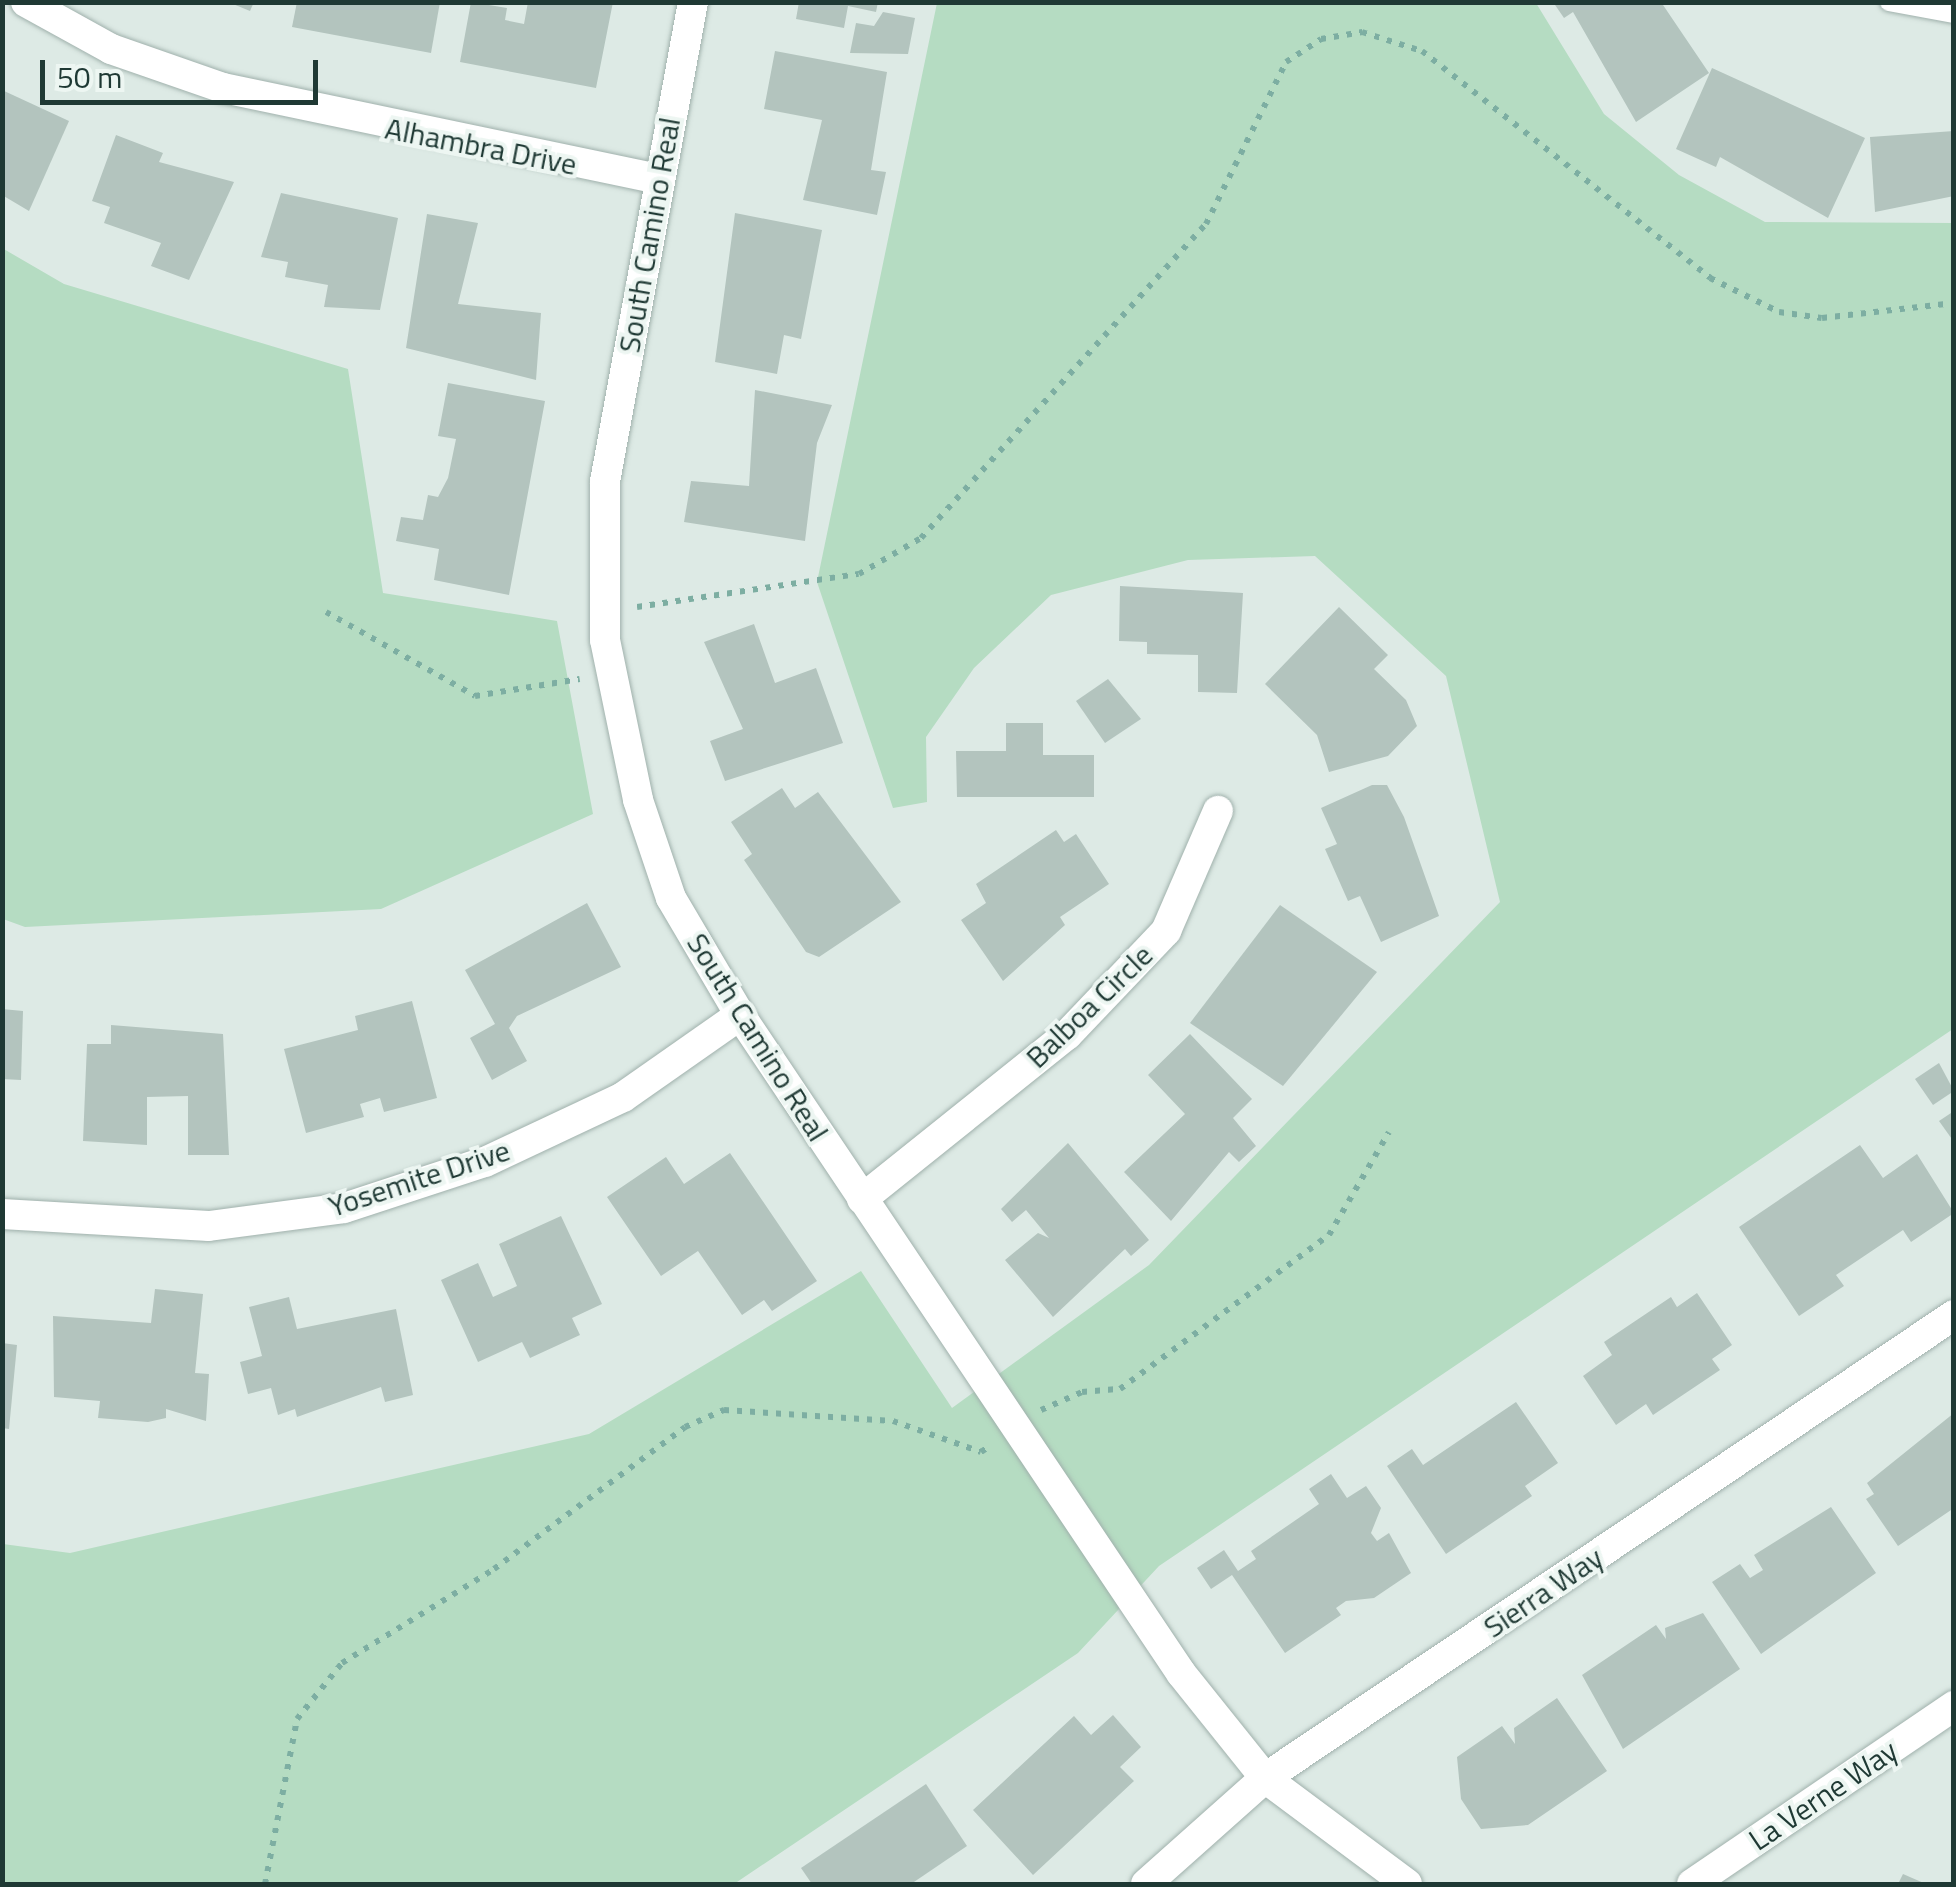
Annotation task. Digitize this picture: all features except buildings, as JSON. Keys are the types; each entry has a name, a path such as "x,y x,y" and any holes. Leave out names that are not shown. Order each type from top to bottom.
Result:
{"street":[{"name":"Alhambra Drive","path":"26,2 111,49 223,88 658,179"},
{"name":"South Camino Real","path":"693,2 605,482 604,640 638,800 671,898 740,1015 1182,1673 1266,1778 1407,1884"},
{"name":"Balboa Circle","path":"862,1200 1067,1035 1166,931 1218,811"},
{"name":"Yosemite Drive","path":"2,1214 209,1226 344,1208 485,1162 623,1096 740,1015"},
{"name":"Sierra Way","path":"1146,1884 1266,1778 1954,1316"},
{"name":"La Verne Way","path":"1692,1884 1954,1706"}],"lane":[{"path":"1888,2 1954,14"}],"path":[{"path":"326,612 475,696 578,682 604,640 642,603 859,574 921,538 1206,224 1286,62 1322,39 1362,32 1422,51 1710,278 1779,312 1822,318 1954,303"},
{"path":"265,1884 297,1719 342,1663 494,1569 685,1426 724,1410 894,1421 981,1452 1017,1430 1047,1404 1120,1389 1330,1235 1389,1132"}],"green space":[{"path":"937,3 1536,3 1604,114 1679,175 1765,222 1953,223 1953,1029 1159,1566 1078,1653 734,1884 3,1884 3,1544 70,1553 589,1434 861,1271 952,1408 1149,1265 1500,902 1446,676 1315,556 1188,560 1051,595 974,668 926,737 927,802 893,808 817,582"},
{"path":"2,248 64,284 348,369 383,593 557,621 593,814 381,909 25,927 3,919"}]}
